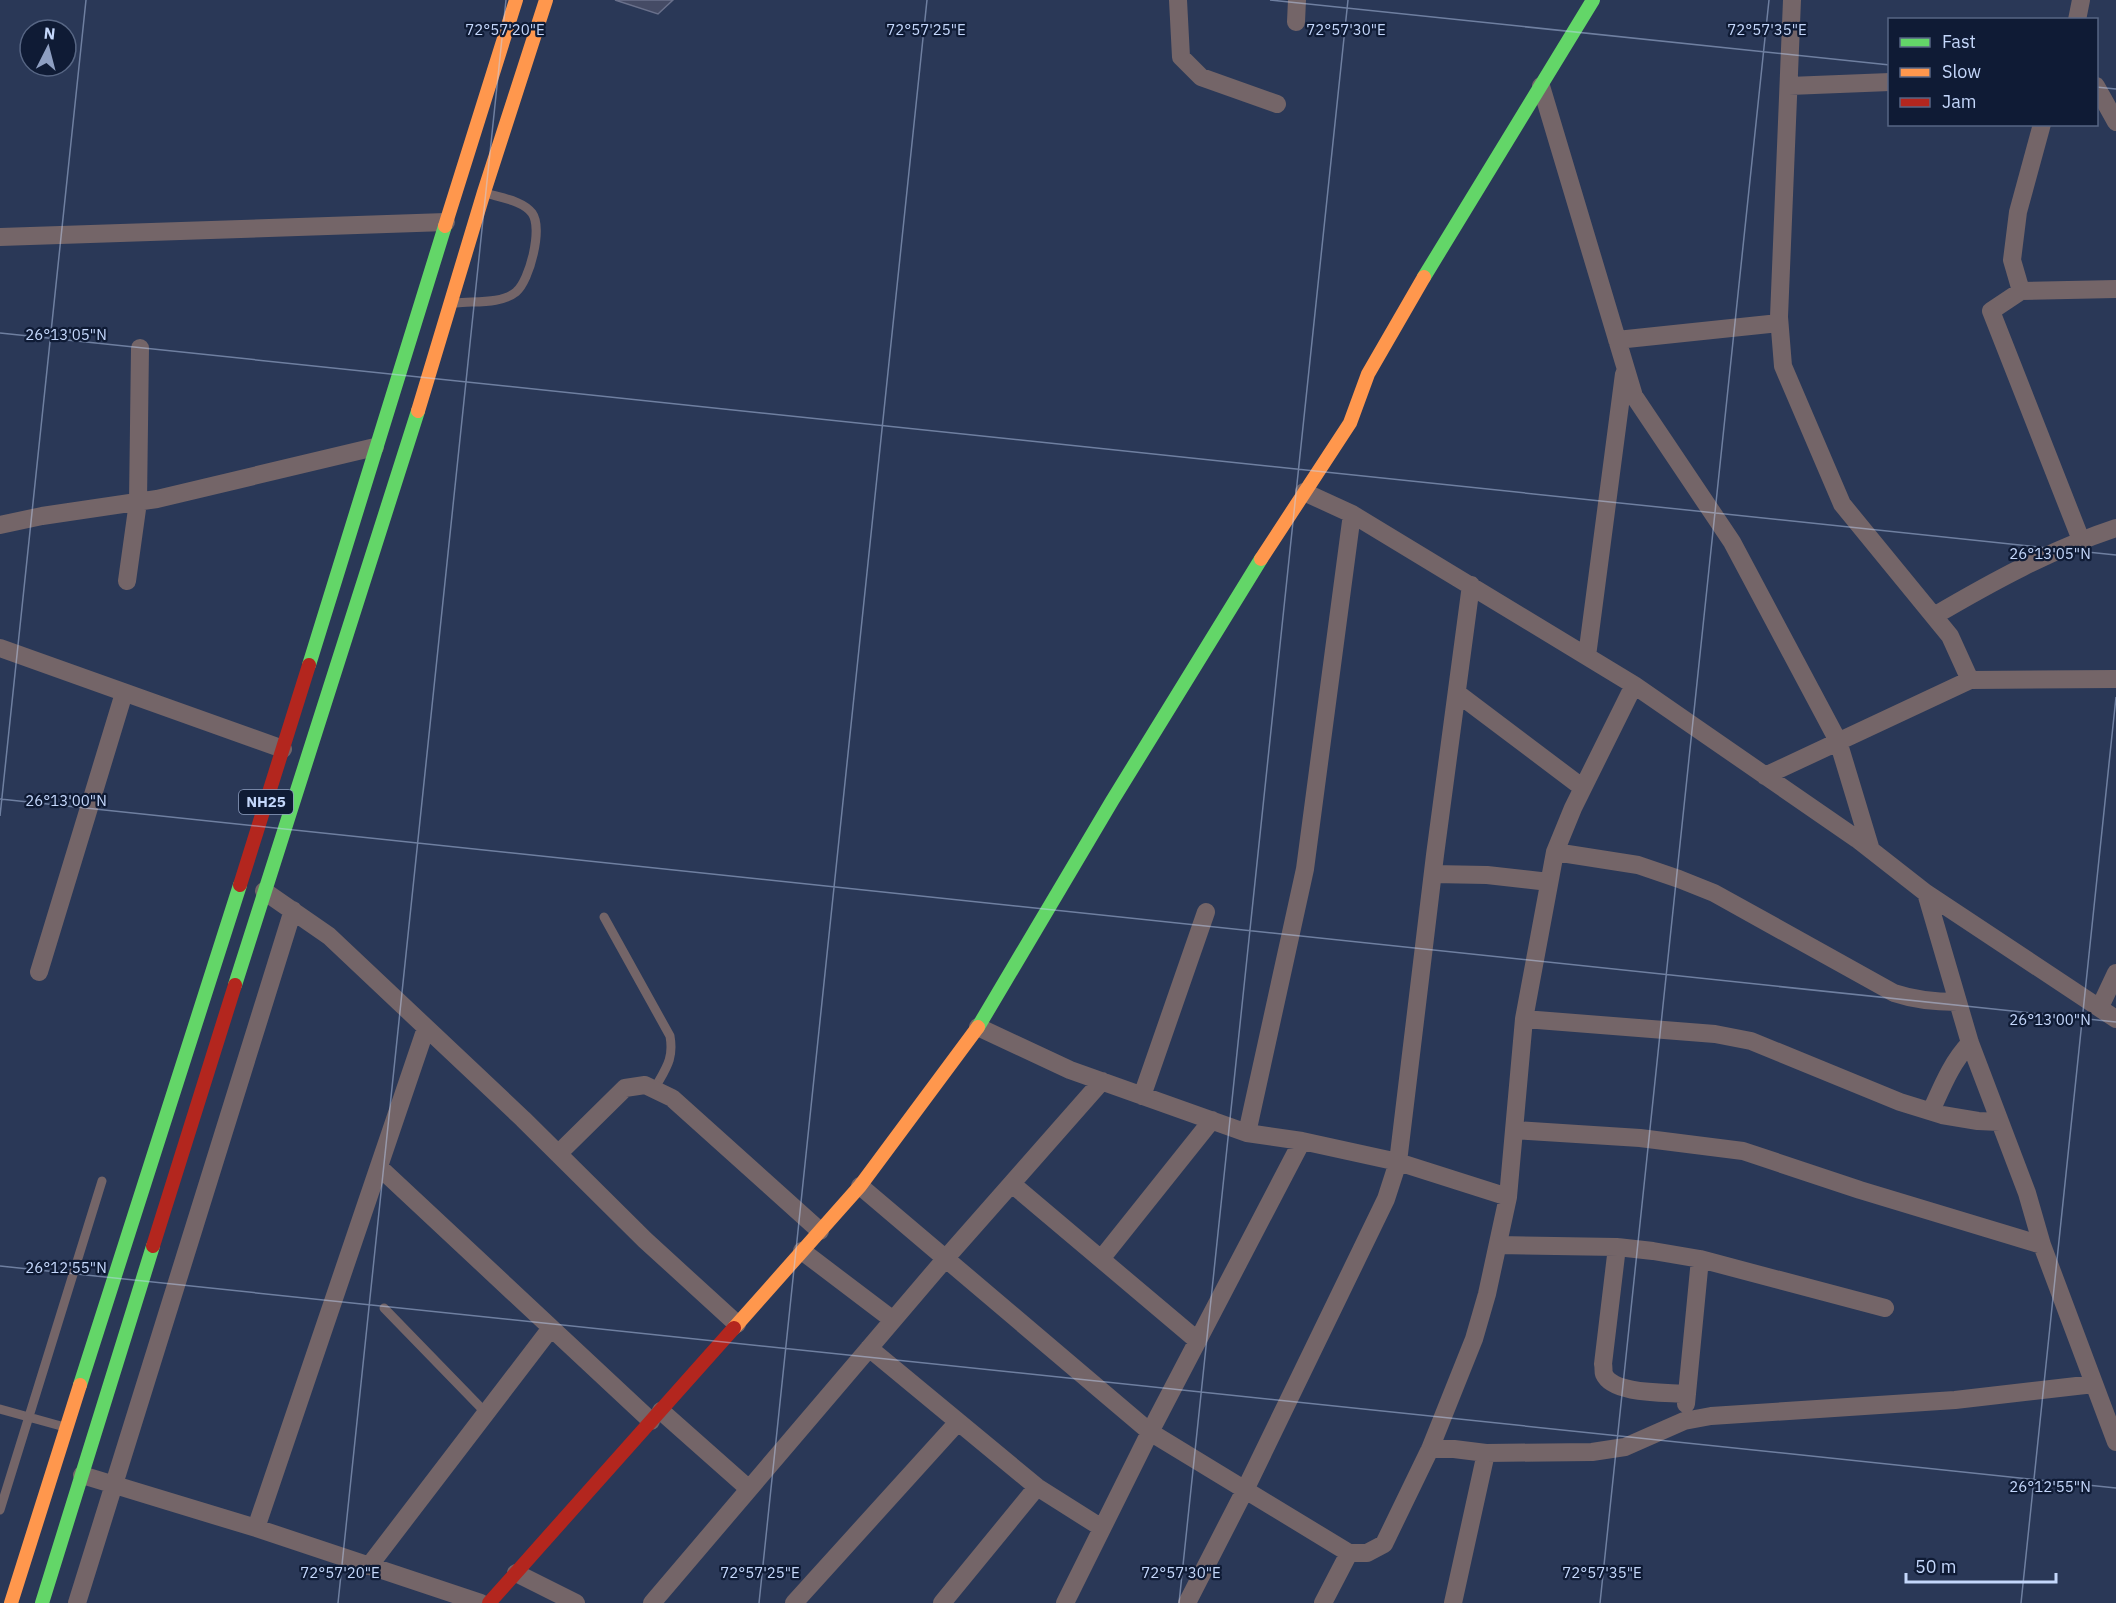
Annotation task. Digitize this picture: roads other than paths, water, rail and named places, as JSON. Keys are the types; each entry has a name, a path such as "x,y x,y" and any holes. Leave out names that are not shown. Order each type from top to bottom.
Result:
{"main road":[{"name":"NH25","path":"11,1603 283,749 375,447 516,0"},
{"name":"NH25","path":"42,1603 546,0"},
{"path":"489,1603 860,1186 978,1027 1112,801 1304,492 1350,423 1368,374 1390,333 1593,0"}],"street":[{"path":"1178,0 1181,57 1201,77 1277,104"},
{"path":"1296,22 1297,0"},
{"path":"1792,0 1779,323 1783,366 1842,504 1950,636 1970,680"},
{"path":"2078,18 2081,0"},
{"path":"1789,86 1888,82"},
{"path":"1541,86 1634,396 1732,542 1838,741 1871,850"},
{"path":"2098,88 2116,122"},
{"path":"2021,291 2012,260 2018,212 2041,126"},
{"path":"0,237 446,222"},
{"path":"2081,540 1990,311 2021,291 2116,289"},
{"path":"1617,340 1779,323"},
{"path":"127,581 138,502 140,348"},
{"path":"1587,656 1625,367"},
{"path":"0,525 42,516 157,499 375,447"},
{"path":"1304,492 1352,514 1634,685 1871,850 1926,893 2116,1019"},
{"path":"1246,1133 1305,869 1352,514"},
{"path":"1934,616 1987,585 2081,540 2116,528"},
{"path":"1187,1603 1245,1490 1386,1199 1398,1162 1471,585"},
{"path":"0,648 283,749"},
{"path":"1765,776 1970,680 2116,679"},
{"path":"860,1186 1150,1432 1349,1553 1367,1553 1384,1544 1430,1449 1474,1339 1487,1294 1508,1197 1524,1019 1555,852 1583,788 1634,685"},
{"path":"39,972 124,693"},
{"path":"1457,693 1583,788"},
{"path":"1555,852 1638,865 1679,879 1714,893 1894,993 1911,999 1931,1002 1957,1002"},
{"path":"1433,874 1487,875 1550,882"},
{"path":"264,891 329,936 645,1240 737,1324"},
{"path":"1926,893 1970,1043 2027,1193 2042,1245 2116,1442"},
{"path":"77,1603 293,910"},
{"path":"1142,1096 1206,912"},
{"path":"2100,1007 2116,973"},
{"path":"1524,1019 1674,1029 1751,1041 1900,1102 1978,1121 2000,1122"},
{"path":"978,1027 1070,1070 1246,1133 1302,1141 1398,1162 1508,1197"},
{"path":"256,1528 426,1028"},
{"path":"1931,1111 1948,1072 1958,1055 1970,1043"},
{"path":"652,1603 946,1258 1102,1081"},
{"path":"558,1154 625,1088 645,1085 672,1098 820,1231"},
{"path":"1101,1259 1212,1120"},
{"path":"1514,1130 1640,1138 1743,1151 1882,1197 2042,1245"},
{"path":"1065,1603 1150,1432 1302,1141"},
{"path":"379,1167 551,1328 656,1416 749,1489"},
{"path":"1012,1184 1198,1341"},
{"path":"1498,1245 1617,1247 1700,1259 1885,1308"},
{"path":"1617,1247 1603,1364 1605,1375 1612,1383 1623,1389 1687,1394"},
{"path":"802,1251 893,1320"},
{"path":"1684,1421 1700,1259"},
{"path":"369,1566 551,1328"},
{"path":"869,1348 1037,1486 1102,1528"},
{"path":"1430,1449 1486,1453 1592,1452 1625,1447 1684,1421 1712,1416 1954,1400 2094,1384"},
{"path":"794,1603 958,1422"},
{"path":"1453,1603 1486,1453"},
{"path":"82,1475 256,1528 481,1603"},
{"path":"942,1603 1037,1486"},
{"path":"1323,1603 1349,1553"},
{"path":"516,1573 576,1603"}],"lane":[{"path":"449,304 505,298 517,291 531,263 536,238 536,223 531,212 523,205 484,192"},
{"path":"604,917 670,1036 672,1049 670,1062 655,1088"},
{"path":"0,1510 102,1181"},
{"path":"384,1308 486,1413"},
{"path":"0,1409 66,1427"}]}
